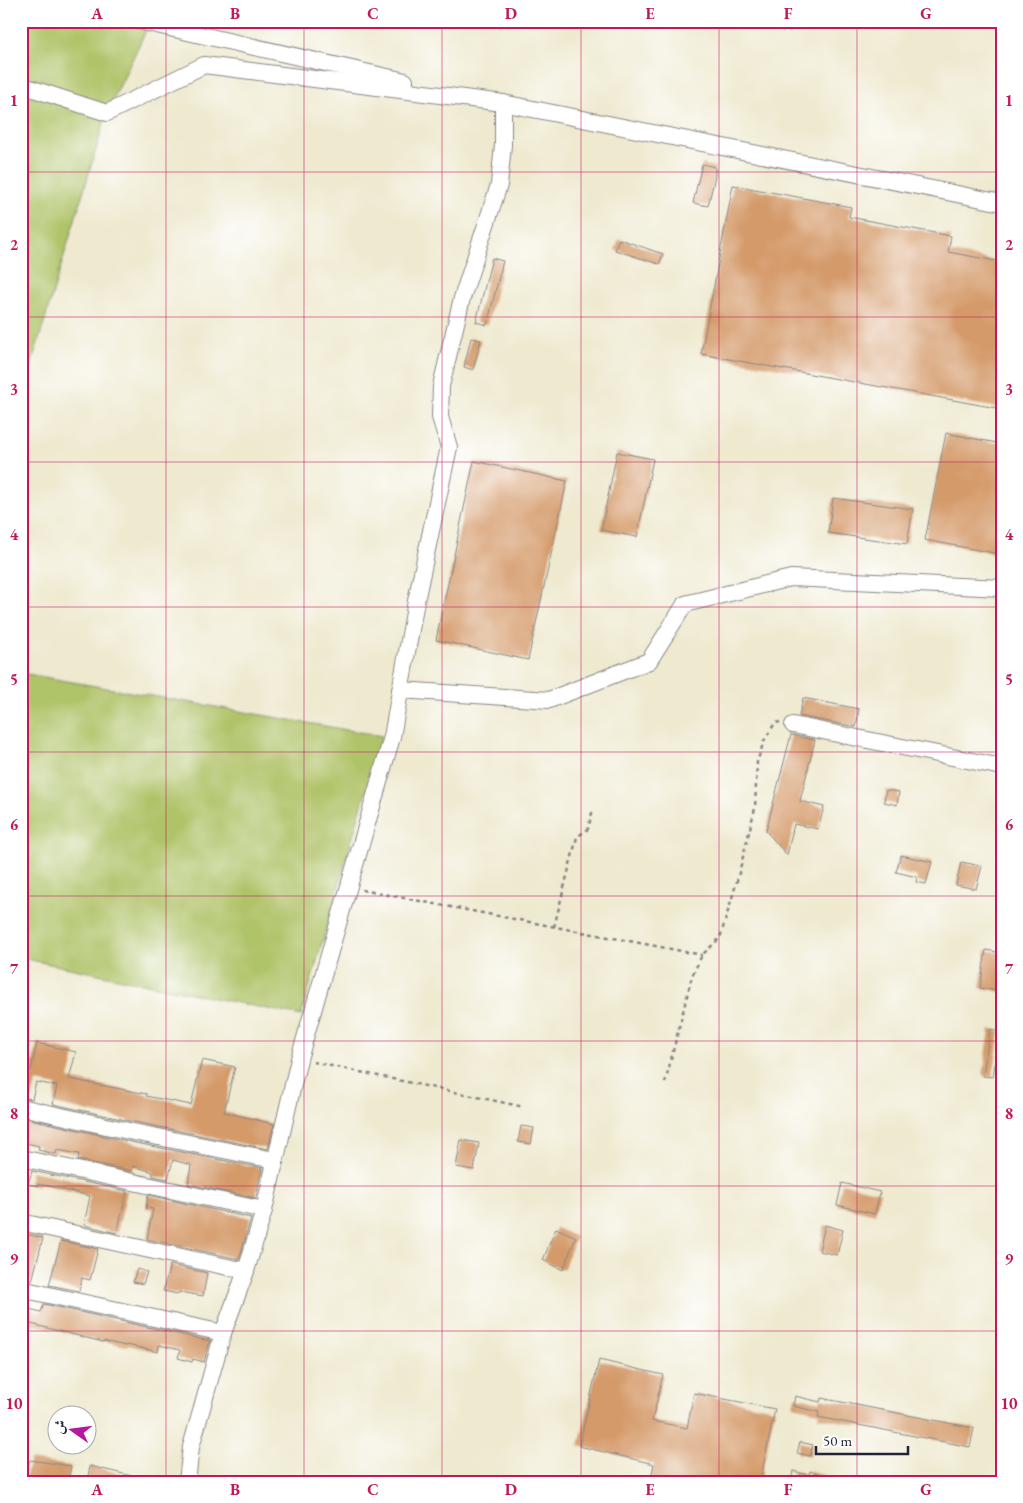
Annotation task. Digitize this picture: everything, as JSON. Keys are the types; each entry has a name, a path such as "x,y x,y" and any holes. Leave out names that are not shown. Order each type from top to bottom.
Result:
{"street":[{"path":"139,21 501,102 1002,204"},
{"path":"21,85 107,113 204,65 501,102"},
{"path":"187,1482 191,1447 223,1333 246,1271 264,1210 274,1160 299,1059 392,737 416,601 449,446 440,417 441,386 462,298 499,185 504,145 501,102"},
{"path":"400,690 549,700 649,661 685,604 791,578 1002,588"},
{"path":"793,725 1002,767"},
{"path":"21,1107 133,1132 274,1160"},
{"path":"21,1158 264,1210"},
{"path":"21,1222 246,1271"},
{"path":"21,1289 223,1333"}],"path":[{"path":"664,1083 692,976 702,955 720,938 755,808 757,762 764,741 775,723 781,722 793,725"},
{"path":"554,927 577,837 588,829 593,809"},
{"path":"348,887 702,955"},
{"path":"299,1059 524,1107"}],"green space":[{"path":"21,21 137,21 149,24 107,113 21,399"},
{"path":"21,673 382,736 301,1016 21,958"}],"building":[{"path":"702,164 715,167 715,176 708,206 693,203"},
{"path":"733,185 851,207 849,217 951,236 948,252 1002,262 1002,409 701,354"},
{"path":"619,239 663,254 659,264 615,250"},
{"path":"492,258 503,261 487,325 476,322"},
{"path":"471,338 481,340 473,370 464,367"},
{"path":"946,433 1002,444 1002,541 999,554 925,540"},
{"path":"617,452 653,459 637,537 601,530"},
{"path":"474,461 567,481 528,660 436,640"},
{"path":"833,498 913,509 907,544 828,533"},
{"path":"803,698 859,709 856,727 799,716"},
{"path":"791,735 815,740 800,801 824,807 818,829 794,824 787,855 766,831"},
{"path":"886,790 899,792 897,805 884,802"},
{"path":"901,855 932,862 926,884 916,882 917,877 896,872"},
{"path":"961,862 982,866 976,889 956,885"},
{"path":"986,950 1002,953 1002,992 980,988"},
{"path":"990,1029 1000,1031 993,1077 983,1076"},
{"path":"37,1043 76,1052 69,1079 147,1094 146,1096 191,1105 202,1060 235,1067 224,1112 274,1124 268,1149 53,1104 57,1086 36,1082 32,1099 21,1097 28,1070 31,1070"},
{"path":"21,1117 131,1142 262,1168 256,1198 188,1184 191,1165 173,1160 168,1179 153,1176 153,1172 133,1166 132,1171 78,1160 79,1154 57,1150 56,1154 38,1150 39,1146 21,1142"},
{"path":"521,1126 534,1128 531,1144 518,1142"},
{"path":"461,1140 479,1143 474,1170 456,1167"},
{"path":"32,1171 127,1191 117,1233 84,1225 90,1196 49,1186 28,1184"},
{"path":"842,1183 880,1192 875,1214 837,1205"},
{"path":"148,1195 251,1218 239,1259 147,1239 153,1209 146,1208"},
{"path":"825,1225 843,1230 837,1255 819,1251"},
{"path":"556,1228 576,1237 563,1270 543,1260"},
{"path":"21,1233 43,1238 32,1281 21,1279"},
{"path":"61,1241 98,1249 90,1280 82,1278 79,1291 49,1285"},
{"path":"170,1265 207,1273 203,1296 163,1291"},
{"path":"137,1269 147,1272 143,1284 133,1282"},
{"path":"21,1299 27,1301 25,1308 41,1312 44,1304 210,1341 204,1362 193,1359 192,1362 178,1358 180,1350 159,1345 158,1352 103,1342 23,1322 24,1317 21,1317"},
{"path":"599,1360 663,1375 652,1421 687,1428 694,1393 775,1409 760,1482 650,1482 654,1464 579,1446"},
{"path":"795,1396 820,1402 821,1398 974,1428 970,1447 818,1417 819,1412 793,1406"},
{"path":"800,1442 813,1445 810,1456 797,1453"},
{"path":"30,1460 71,1466 68,1481 24,1482"},
{"path":"90,1466 140,1478 140,1482 87,1482"},
{"path":"793,1471 809,1475 810,1471 836,1479 836,1482 791,1482"}]}
